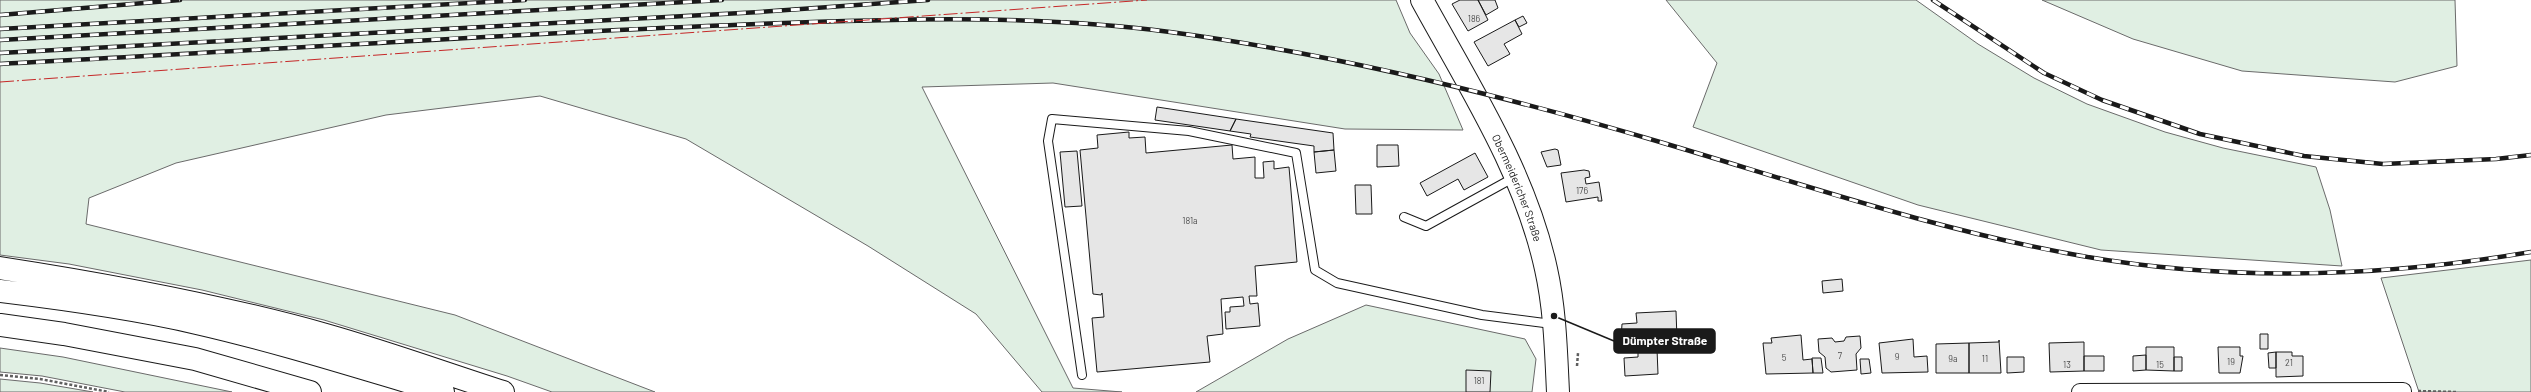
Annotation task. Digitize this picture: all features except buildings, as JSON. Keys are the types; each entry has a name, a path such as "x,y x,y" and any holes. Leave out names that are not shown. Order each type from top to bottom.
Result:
{"main road":[{"name":"Obermeidericher Straße","path":"1422,0 1488,120 1516,177 1526,204 1546,268 1555,325 1558,392"},
{"path":"0,268 72,279 209,306 327,335 502,392"},
{"path":"0,291 69,299 197,323 316,354 443,392"},
{"path":"0,325 64,334 195,360 310,392"}],"street":[{"path":"2080,392 2403,391"}],"lane":[{"path":"1082,375 1048,141 1052,119 1190,131 1296,153 1315,270 1337,283 1482,315 1555,325"},
{"path":"1404,217 1426,226 1516,177"}],"path":[{"path":"0,375 40,380 109,392"},
{"path":"2403,391 2458,392"}],"green space":[{"path":"0,0 1396,0 1410,33 1439,74 1463,130 1345,129 1053,83 922,87 1073,388 1122,392 1042,392 976,314 868,246 686,139 540,96 386,115 176,163 89,198 86,224 455,315 655,392 552,392 507,376 324,320 202,290 69,264 0,255"},
{"path":"1666,0 1916,0 1978,44 2034,78 2087,104 2165,132 2223,148 2316,167 2330,210 2342,266 2101,250 1918,205 1693,127 1717,63"},
{"path":"2042,0 2455,0 2457,66 2395,82 2242,71 2133,39"},
{"path":"2531,260 2531,392 2419,392 2381,278"},
{"path":"1366,305 1525,339 1536,359 1532,392 1196,392 1288,339"},
{"path":"0,348 63,357 232,392 125,392 42,376 0,372"},
{"path":"0,379 40,383 93,392 0,392"}],"railway":[{"path":"0,15 180,0"},
{"path":"0,29 525,0"},
{"path":"0,40 722,0"},
{"path":"0,53 760,12 928,0"},
{"path":"1933,0 2044,73 2102,100 2200,134 2304,156 2383,164 2496,159 2531,155"},
{"path":"0,64 530,34 881,20 997,20 1112,26 1170,32 1294,52 1356,64 1479,92 1660,142 1922,220 2029,246 2082,256 2194,270 2250,273 2307,273 2420,267 2531,252"}],"power":[{"path":"0,82 1147,0"}],"place":[{"name":"Dümpter Straße","path":"1554,316"}]}
